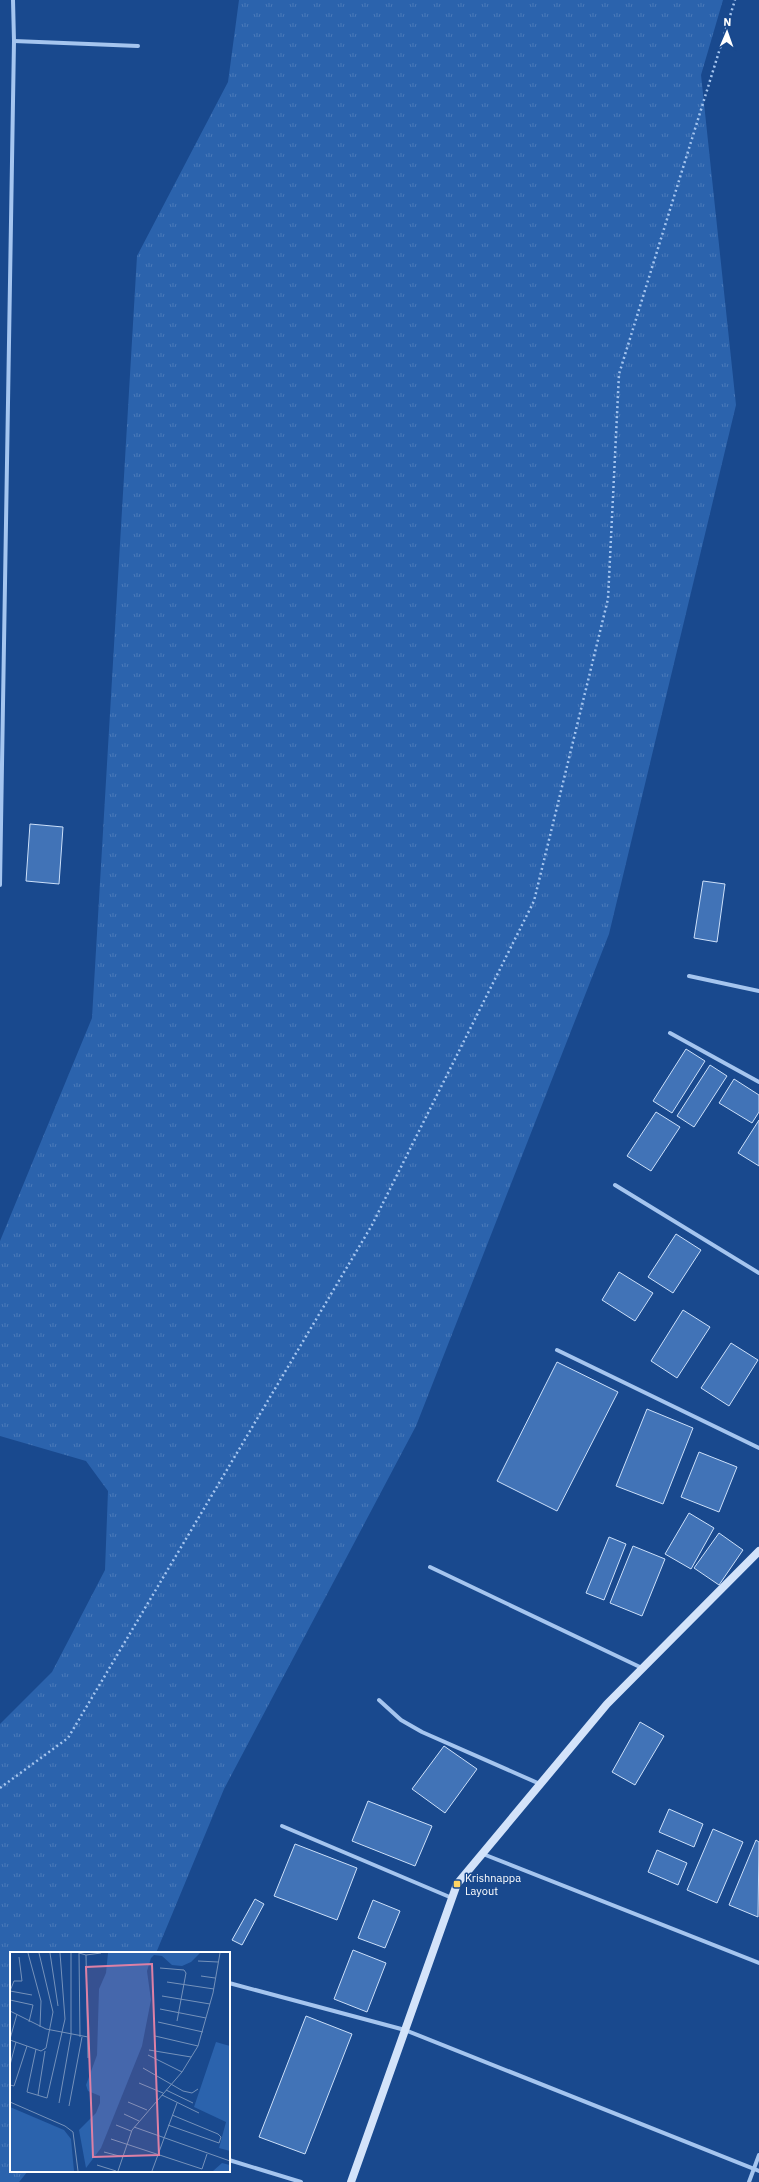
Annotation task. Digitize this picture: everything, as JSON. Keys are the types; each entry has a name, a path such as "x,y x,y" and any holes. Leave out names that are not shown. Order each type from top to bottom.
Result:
{"street":[{"path":"0,885 0,811 14,41 13,0"},
{"path":"14,41 138,46"},
{"path":"689,976 759,991"},
{"path":"670,1033 759,1082"},
{"path":"615,1185 759,1273"},
{"path":"556,1350 759,1448"},
{"path":"351,2182 457,1884 607,1704 759,1551"},
{"path":"430,1567 642,1668"},
{"path":"379,1700 401,1720 422,1732 540,1784"},
{"path":"282,1826 452,1898"},
{"path":"483,1854 759,1963"},
{"path":"230,1983 405,2030 757,2170"},
{"path":"750,2182 757,2170 759,2155"},
{"path":"230,2160 301,2182"}],"path":[{"path":"0,1788 68,1738 372,1225 534,901 608,599 619,374 734,0"}],"green space":[{"path":"239,0 723,0 701,75 736,405 609,934 416,1426 224,1789 156,1952 10,1952 10,2172 27,2172 19,2182 0,2182 0,1724 52,1672 105,1570 108,1491 86,1461 0,1436 0,1241 92,1018 137,256 228,82"}],"building":[{"path":"30,824 63,827 59,884 26,881"},
{"path":"703,881 725,884 717,942 694,938"},
{"path":"686,1049 705,1061 672,1113 653,1101"},
{"path":"710,1065 727,1076 694,1127 677,1116"},
{"path":"734,1079 759,1095 759,1112 752,1123 719,1103"},
{"path":"656,1112 680,1127 651,1171 627,1156"},
{"path":"759,1120 759,1166 738,1153"},
{"path":"676,1234 701,1250 673,1293 648,1277"},
{"path":"619,1272 653,1293 635,1321 602,1300"},
{"path":"683,1310 710,1327 677,1378 651,1361"},
{"path":"731,1343 758,1360 729,1406 701,1388"},
{"path":"557,1362 618,1392 557,1511 497,1481"},
{"path":"647,1409 693,1428 663,1504 616,1486"},
{"path":"699,1452 737,1467 719,1512 681,1497"},
{"path":"689,1513 714,1528 691,1569 665,1554"},
{"path":"719,1533 743,1550 719,1585 694,1568"},
{"path":"609,1537 626,1544 604,1600 586,1593"},
{"path":"633,1546 665,1559 642,1616 610,1603"},
{"path":"640,1722 664,1736 635,1785 612,1772"},
{"path":"444,1746 477,1769 445,1813 412,1789"},
{"path":"368,1801 432,1826 415,1866 352,1841"},
{"path":"669,1809 703,1824 694,1847 659,1832"},
{"path":"713,1829 743,1842 717,1903 687,1890"},
{"path":"756,1840 759,1842 758,1917 729,1905"},
{"path":"295,1844 357,1868 337,1920 274,1896"},
{"path":"657,1850 687,1863 678,1885 648,1872"},
{"path":"255,1899 264,1904 242,1945 232,1940"},
{"path":"373,1900 400,1911 385,1948 358,1938"},
{"path":"353,1950 386,1963 367,2012 334,1999"},
{"path":"306,2016 352,2034 305,2154 259,2137"}],"place":[{"name":"Krishnappa Layout","path":"457,1884"}]}
